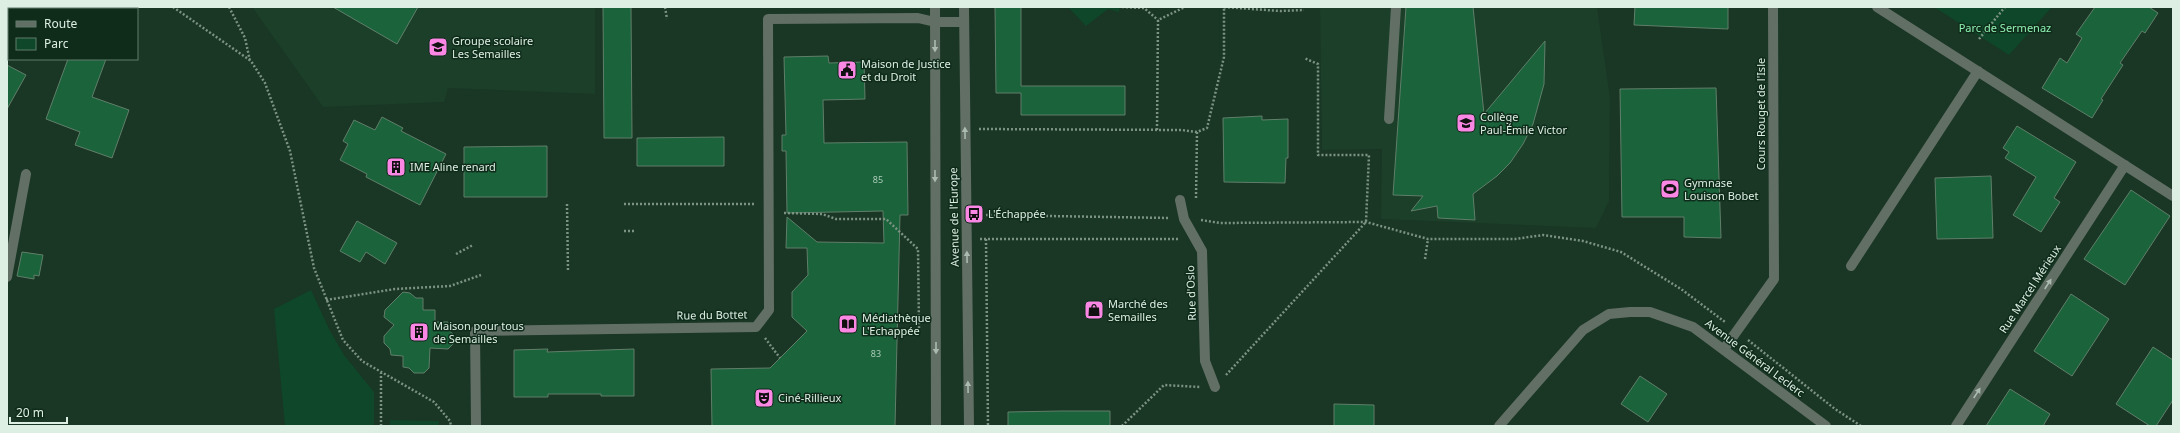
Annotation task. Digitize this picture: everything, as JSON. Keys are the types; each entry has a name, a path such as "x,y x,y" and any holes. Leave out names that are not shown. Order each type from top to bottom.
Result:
{"street":[{"name":"Avenue de l'Europe","path":"935,7 936,426"},
{"name":"Avenue de l'Europe","path":"964,7 968,426"},
{"path":"1389,119 1396,7"},
{"name":"Cours Rouget de l'Isle","path":"1724,349 1774,279 1773,7"},
{"path":"1877,7 2173,196"},
{"name":"Rue du Bottet","path":"476,426 475,331 756,327 768,310 768,19 918,18 935,22"},
{"path":"935,22 964,22"},
{"path":"1851,266 1978,71"},
{"name":"Rue Marcel Mérieux","path":"1956,426 2125,165"},
{"path":"7,276 26,174"},
{"name":"Rue d'Oslo","path":"1180,200 1184,219 1202,251 1205,360 1215,387"},
{"name":"Avenue Général Leclerc","path":"1499,426 1583,330 1609,314 1650,312 1672,318 1693,327 1826,426"}],"path":[{"path":"173,7 250,61 265,83 290,151 314,268 343,340 362,361 434,402 450,421 451,426"},
{"path":"229,7 245,38 250,61"},
{"path":"664,7 667,19"},
{"path":"1122,7 1144,8 1158,20 1157,130"},
{"path":"1158,20 1185,7"},
{"path":"976,129 1182,130 1196,132 1207,128 1224,57 1224,7 1280,11 1304,10"},
{"path":"1978,39 2005,7"},
{"path":"1122,426 1164,385 1215,387 1366,222 1369,155 1318,155 1318,64 1304,58"},
{"path":"1195,204 1196,132"},
{"path":"567,204 568,271"},
{"path":"624,204 768,204 782,214 822,214 836,219 886,219 918,249"},
{"path":"986,215 1184,219 1220,223 1366,222 1428,239 1515,239 1543,235 1583,241 1622,252 1681,289 1737,331 1835,409 1860,426"},
{"path":"624,231 636,231"},
{"path":"974,239 1195,239"},
{"path":"986,239 988,426"},
{"path":"1425,259 1428,239"},
{"path":"456,254 473,245"},
{"path":"326,300 396,289 450,286 481,275"},
{"path":"756,327 780,358"},
{"path":"381,373 381,426"}],"shaded area":[{"name":"Groupe scolaire Les Semailles","path":"252,7 595,7 595,94 448,88 444,102 323,107"},
{"name":"Collège Paul-Émile Victor","path":"1320,7 1597,7 1610,98 1609,201 1596,228 1381,219 1382,149 1322,150"}],"green space":[{"path":"1068,7 1120,7 1119,12 1108,9 1086,26"},
{"name":"Parc de Sermenaz","path":"1934,7 2052,7 2009,55"},
{"path":"311,290 329,329 344,355 374,392 374,426 285,426 274,309"},
{"path":"390,420 439,421 439,426 390,426"}],"building":[{"path":"333,7 418,7 397,44"},
{"path":"603,7 631,7 632,138 604,138"},
{"path":"995,7 1021,7 1021,86 1125,86 1125,115 1021,115 1021,93 996,93"},
{"path":"1406,7 1473,7 1484,114 1545,41 1544,84 1533,124 1523,144 1510,163 1497,176 1473,194 1475,220 1438,218 1437,206 1411,211 1423,196 1393,195"},
{"path":"1635,7 1728,7 1728,29 1634,25"},
{"path":"2095,7 2149,7 2158,13 2145,33 2142,31 2120,63 2123,65 2101,99 2103,100 2092,118 2042,88 2060,58 2067,63 2082,38 2076,34"},
{"path":"828,56 829,63 864,62 865,99 823,100 824,143 907,142 908,215 900,215 895,426 712,426 711,369 770,368 807,331 792,317 792,292 808,275 807,248 786,248 787,217 817,242 884,243 883,211 787,213 786,151 782,151 782,135 786,135 784,57"},
{"path":"68,60 106,60 92,97 129,110 112,158 75,145 80,132 46,119"},
{"path":"7,65 26,75 7,109"},
{"name":"Gymnase Louison Bobet","path":"1716,88 1721,238 1684,237 1684,217 1622,217 1620,89"},
{"path":"1262,116 1262,120 1288,119 1288,158 1286,158 1285,183 1224,182 1223,118"},
{"name":"IME Aline renard","path":"382,117 403,128 401,131 446,154 420,205 366,177 367,174 340,160 348,144 343,141 354,120 375,130"},
{"path":"2017,126 2076,162 2054,198 2060,202 2041,232 2013,215 2036,177 2005,158 2009,152 2003,148"},
{"path":"724,137 724,166 637,166 637,138"},
{"path":"547,146 547,197 464,197 464,147"},
{"path":"1991,176 1993,238 1937,239 1935,178"},
{"path":"2131,190 2170,216 2125,285 2084,259"},
{"path":"357,221 397,243 385,264 366,252 360,262 340,251"},
{"path":"22,252 43,255 39,276 34,275 34,279 17,276"},
{"name":"Maison pour tous de Semailles","path":"403,292 410,293 416,298 423,298 423,310 435,310 435,322 448,322 447,329 454,335 454,343 448,349 430,348 429,368 424,373 414,373 409,368 403,367 403,356 391,355 390,349 384,343 384,336 394,325 384,317 385,310"},
{"path":"2071,294 2109,319 2072,376 2034,351"},
{"path":"2153,347 2173,360 2173,400 2156,426 2150,426 2116,404"},
{"path":"548,349 547,352 634,349 634,396 601,396 601,394 548,394 548,397 514,397 514,350"},
{"path":"1640,376 1667,394 1648,422 1621,404"},
{"path":"2010,389 2050,414 2043,426 1986,426"},
{"path":"1334,404 1374,405 1374,426 1334,426"},
{"path":"1110,411 1110,426 1008,426 1008,412"}],"place":[{"name":"Groupe scolaire Les Semailles","path":"438,47"},
{"name":"Maison de Justice et du Droit","path":"847,70"},
{"name":"Collège Paul-Émile Victor","path":"1466,123"},
{"name":"IME Aline renard","path":"396,167"},
{"name":"Gymnase Louison Bobet","path":"1670,189"},
{"name":"L'Échappée","path":"974,214"},
{"name":"Marché des Semailles","path":"1094,310"},
{"name":"Médiathèque L'Echappée","path":"848,324"},
{"name":"Maison pour tous de Semailles","path":"419,332"},
{"name":"Ciné-Rillieux","path":"764,398"}]}
